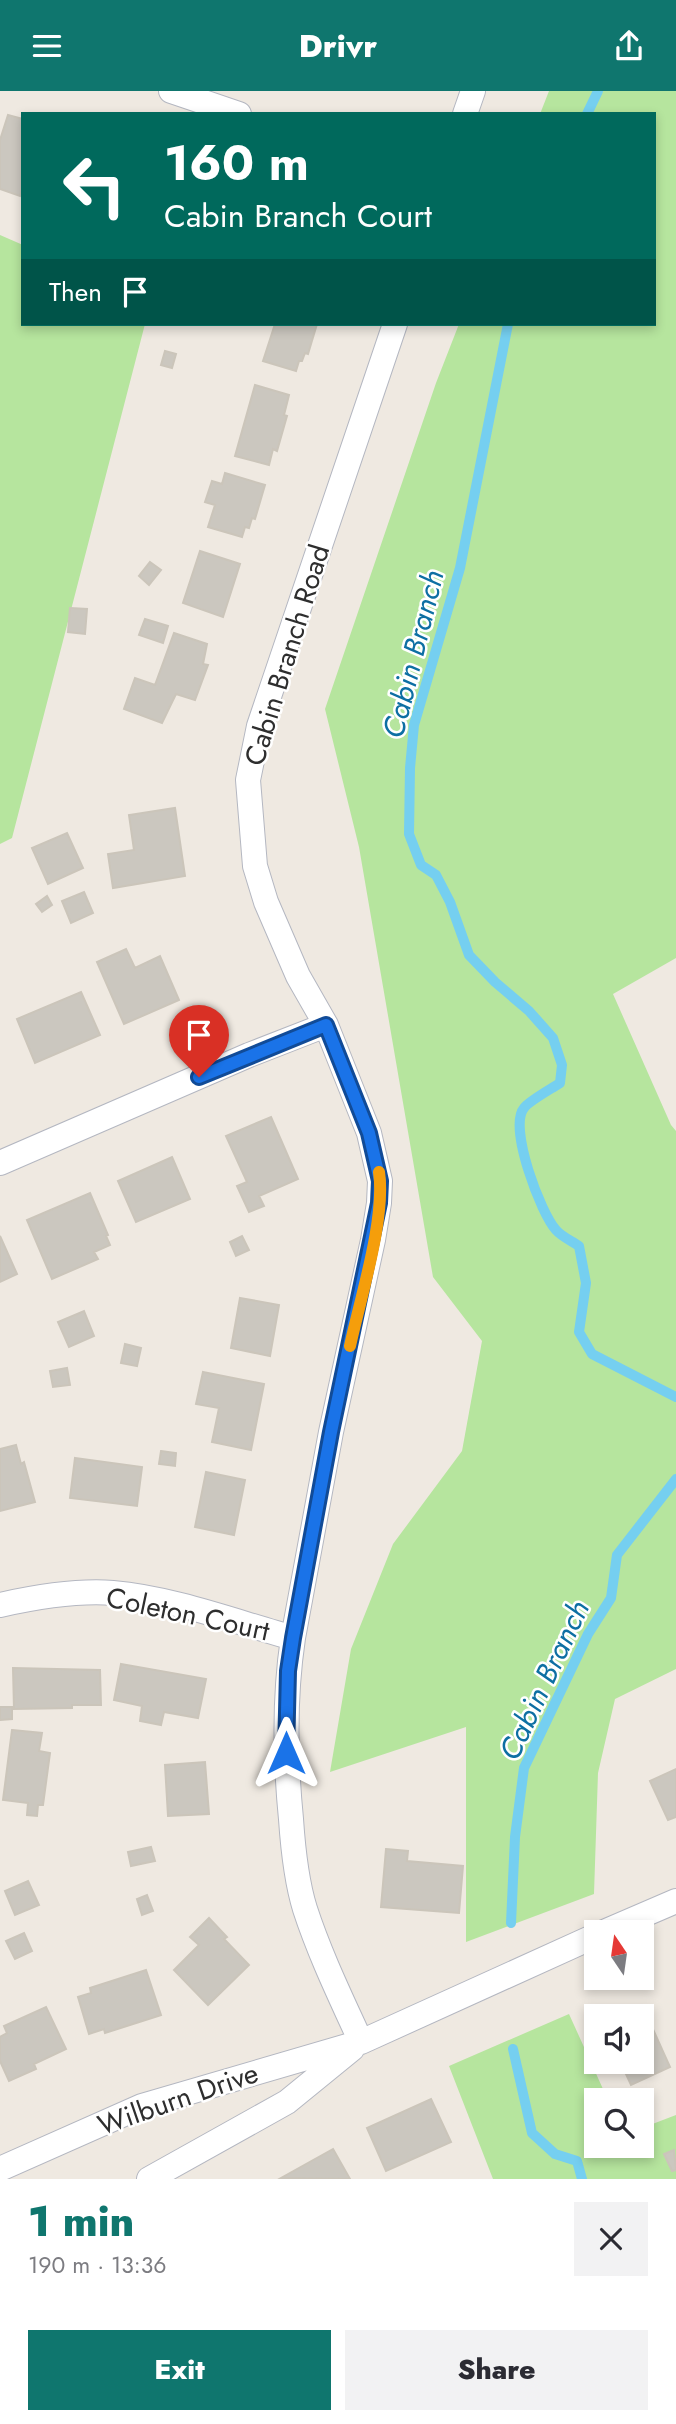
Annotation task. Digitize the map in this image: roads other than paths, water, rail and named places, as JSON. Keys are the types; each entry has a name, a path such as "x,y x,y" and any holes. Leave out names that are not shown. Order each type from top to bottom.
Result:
{"street":[{"path":"171,91 233,112"},
{"path":"466,112 473,91"},
{"name":"Cabin Branch Road","path":"361,2042 316,1940 297,1880 285,1733 288,1671 293,1638 331,1432 379,1203 380,1181 369,1133 326,1025 298,976 266,902 251,837 248,780 259,726 394,326"},
{"path":"0,1163 249,1055 326,1025"},
{"name":"Coleton Court","path":"0,1605 34,1598 112,1593 186,1608 293,1638"},
{"path":"632,1920 676,1901"},
{"name":"Wilburn Drive","path":"0,2169 142,2106 361,2042 584,1941"},
{"name":"Wilburn Drive","path":"149,2179 287,2102 361,2042"}],"waterway":[{"name":"Cabin Branch","path":"588,112 598,91"},
{"name":"Cabin Branch","path":"508,326 460,568 414,725 409,834 421,865 436,875 450,902 469,955 529,1011 553,1038 562,1065 560,1083 524,1108 520,1118 520,1133 528,1170 542,1207 558,1232 579,1246 586,1283 579,1332 592,1354 676,1397"},
{"name":"Cabin Branch","path":"511,1923 515,1837 524,1768 588,1634 611,1598 617,1555 676,1479"},
{"name":"Cabin Branch","path":"513,2049 532,2133 555,2154 577,2161 582,2179"}]}
